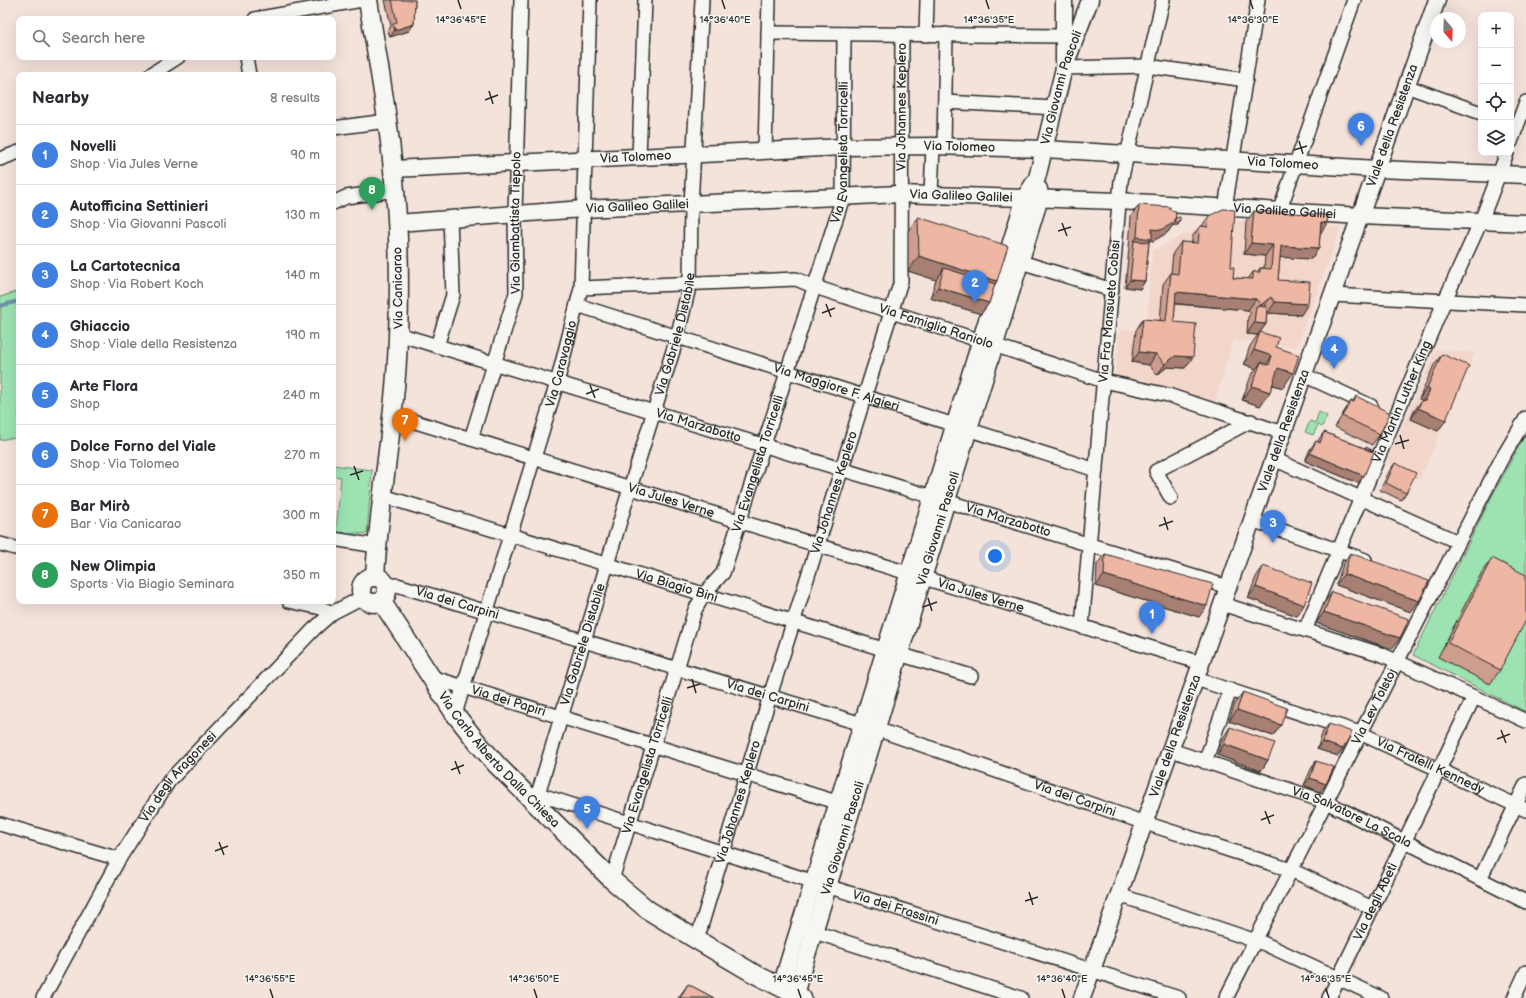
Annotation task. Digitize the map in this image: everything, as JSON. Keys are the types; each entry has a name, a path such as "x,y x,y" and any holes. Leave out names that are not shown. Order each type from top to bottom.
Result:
{"main road":[{"name":"Via Canicarao","path":"368,0 393,169 397,222 398,334 393,415 376,546 381,588"},
{"path":"363,596 371,603 381,588"},
{"name":"Via Carlo Alberto Dalla Chiesa","path":"381,588 431,677 455,714 497,766 536,797 612,880 648,910 753,973 790,993"}],"street":[{"path":"272,16 362,0"},
{"name":"Via Giambattista Tiepolo","path":"471,439 493,363 516,293 515,213 521,0"},
{"name":"Via Caravaggio","path":"455,714 462,687 557,383 581,288 590,0"},
{"path":"639,158 645,0"},
{"name":"Via Gabriele Distabile","path":"536,797 677,338 690,283 693,154 702,0"},
{"path":"765,151 769,0"},
{"path":"926,34 927,0"},
{"path":"1064,0 1062,36 1064,68 1147,66 1246,80"},
{"name":"Via Giovanni Pascoli","path":"988,344 1021,262 1037,178 1064,68 1090,0"},
{"name":"Via Fra Mansueto Cobisi","path":"1082,627 1121,181 1126,154 1163,0"},
{"path":"1225,208 1258,0"},
{"path":"1279,212 1354,0"},
{"name":"Viale della Resistenza","path":"1082,998 1437,0"},
{"path":"1063,20 1083,19"},
{"path":"768,33 1062,36"},
{"name":"Via Evangelista Torricelli","path":"612,880 695,610 704,594 723,573 843,197 844,34"},
{"name":"Via Johannes Keplero","path":"697,940 770,696 819,545 901,281 900,194 902,34"},
{"path":"930,195 945,102 946,34"},
{"path":"155,72 173,60"},
{"path":"246,60 248,72"},
{"path":"1406,86 1478,112"},
{"path":"945,102 1055,108"},
{"path":"1514,125 1526,102"},
{"path":"336,128 386,121"},
{"name":"Via Tolomeo","path":"393,169 843,147 939,146 1044,149 1377,169 1526,175"},
{"path":"0,159 16,153"},
{"name":"Via Martin Luther King","path":"1305,630 1445,300 1481,221 1506,156"},
{"path":"336,202 346,197 395,190"},
{"name":"Via Galileo Galilei","path":"397,222 584,209 900,194 1119,201 1279,212 1526,223"},
{"name":"Via Giovanni Pascoli","path":"790,993 806,930 1033,198"},
{"path":"437,346 452,294 450,218"},
{"path":"1021,262 1112,290"},
{"name":"Via Famiglia Raniolo","path":"581,288 796,279 815,287 1104,381 1168,396 1283,433"},
{"path":"1332,295 1526,305"},
{"name":"Via Maggiore F. Algieri","path":"577,305 1096,470"},
{"name":"Via Marzabotto","path":"398,334 1228,586"},
{"path":"1304,375 1396,417"},
{"name":"Via Jules Verne","path":"393,415 533,460 819,545 1201,663"},
{"name":"Via Lev Tolstoj","path":"1226,998 1396,662 1437,586 1458,542 1501,460 1526,418"},
{"path":"1171,498 1156,471 1251,422"},
{"path":"1274,459 1458,542"},
{"name":"Via Biagio Bini","path":"383,496 971,676"},
{"path":"1252,520 1374,563"},
{"path":"336,540 376,546"},
{"path":"0,544 16,547"},
{"path":"1423,581 1437,586"},
{"name":"Via dei Carpini","path":"381,588 397,585 869,727 1145,823 1291,870 1372,908"},
{"name":"Via degli Aragonesi","path":"43,998 119,859 169,782 314,629 332,613 363,596"},
{"path":"303,604 321,608 332,613"},
{"path":"1222,604 1383,655 1526,721"},
{"name":"Via dei Papiri","path":"431,677 845,804"},
{"name":"Via Fratelli Kennedy","path":"1196,679 1360,733 1521,808"},
{"path":"1205,762 1230,690"},
{"name":"Via degli Abeti","path":"1329,998 1474,697"},
{"path":"1218,726 1232,731"},
{"name":"Via Salvatore La Scala","path":"1171,750 1326,802 1526,902"},
{"path":"1480,879 1521,808 1526,784"},
{"name":"Via dei Frassini","path":"536,797 629,823 1093,969 1179,998"},
{"path":"0,824 119,859"},
{"path":"1119,895 1255,941 1338,977 1381,998"},
{"path":"806,930 1021,998"},
{"path":"1514,998 1526,972"}],"shaded area":[{"path":"1215,220 1341,227 1297,347 1233,340 1214,405 1115,377 1120,329 1146,331 1152,251"},
{"path":"1436,349 1475,353 1420,479 1387,462"}],"green space":[{"path":"16,292 16,439 0,440 1,319 0,297"},
{"path":"1319,412 1327,416 1322,427 1318,425 1313,435 1305,432 1310,421 1315,423"},
{"path":"1526,433 1526,712 1413,655 1490,500"},
{"path":"336,465 372,470 367,534 336,532 341,477 336,476"}],"building":[{"path":"392,0 415,0 414,24 395,30 393,24 397,22"},
{"path":"1139,205 1170,207 1170,210 1176,211 1175,222 1161,230 1152,229 1152,239 1137,237"},
{"path":"1223,209 1235,210 1231,267 1234,267 1233,278 1253,279 1253,272 1260,272 1260,268 1271,269 1273,245 1251,243 1254,211 1328,215 1327,223 1321,222 1319,248 1281,246 1278,280 1310,282 1308,304 1275,302 1271,297 1261,305 1256,299 1176,292 1174,322 1196,324 1193,357 1175,356 1165,364 1156,354 1139,352 1143,319 1166,321 1171,273 1178,274 1181,242 1198,243 1200,226 1208,227 1209,216"},
{"path":"918,217 1008,246 997,281 919,256"},
{"path":"1180,217 1180,221 1175,222 1175,218"},
{"path":"1134,241 1149,242 1145,281 1130,280"},
{"path":"944,268 995,284 989,303 938,287"},
{"path":"1256,306 1267,307 1266,324 1254,323"},
{"path":"1260,332 1279,338 1276,347 1299,355 1293,373 1278,368 1270,392 1252,386 1261,362 1269,365 1272,356 1254,350"},
{"path":"1442,354 1469,366 1446,420 1418,408 1422,400 1425,401 1430,390 1427,388"},
{"path":"1356,396 1390,413 1380,434 1342,416 1351,401 1354,402"},
{"path":"1324,432 1374,452 1364,476 1310,453 1316,441 1320,443"},
{"path":"1366,447 1374,451 1365,449"},
{"path":"1395,463 1416,473 1406,493 1386,483"},
{"path":"1350,553 1429,581 1419,601 1344,574"},
{"path":"1105,554 1213,584 1207,606 1104,575"},
{"path":"1492,558 1526,575 1526,620 1500,670 1448,643"},
{"path":"1263,566 1312,583 1304,605 1256,587"},
{"path":"1332,592 1409,619 1400,638 1324,612"},
{"path":"1243,692 1287,708 1281,725 1237,710"},
{"path":"1329,724 1352,732 1343,749 1322,742"},
{"path":"1230,727 1275,743 1268,760 1224,744"},
{"path":"1316,761 1334,767 1326,784 1310,778"},
{"path":"688,984 714,998 680,998"}],"waterway":[{"path":"0,306 16,302"}],"place":[{"name":"Dolce Forno del Viale","path":"1361,146"},
{"name":"New Olimpia","path":"372,210"},
{"name":"Autofficina Settinieri","path":"975,303"},
{"name":"Ghiaccio","path":"1334,369"},
{"name":"Bar Mirò","path":"405,441"},
{"name":"La Cartotecnica","path":"1273,543"},
{"name":"Novelli","path":"1152,634"},
{"name":"Arte Flora","path":"587,829"}]}
